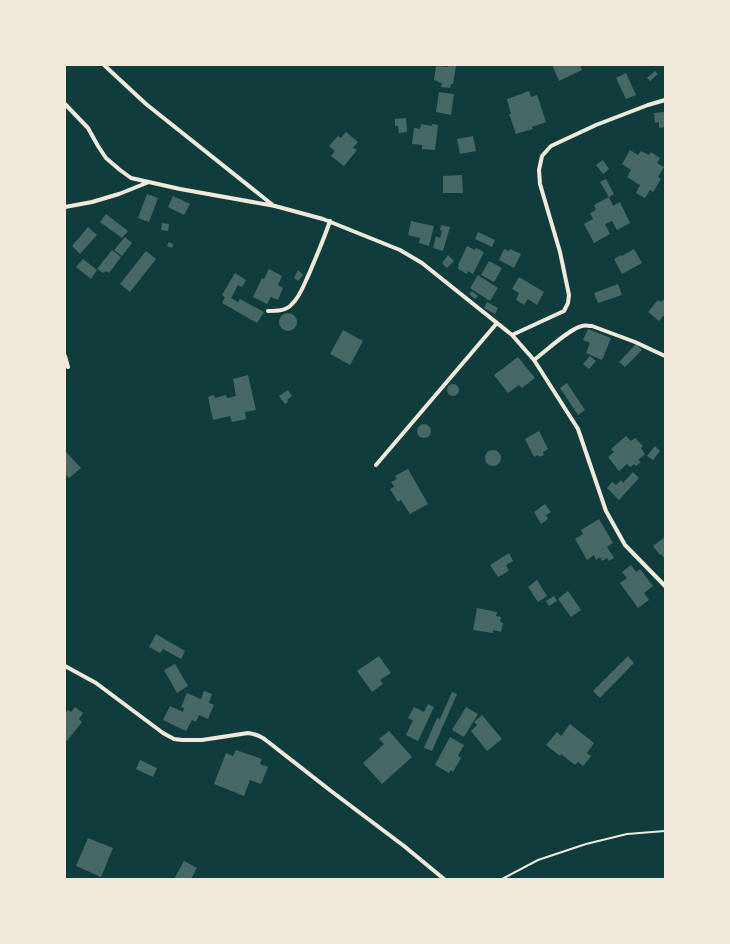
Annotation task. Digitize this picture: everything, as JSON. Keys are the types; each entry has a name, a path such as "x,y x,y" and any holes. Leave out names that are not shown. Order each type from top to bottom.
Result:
{"street":[{"path":"104,65 146,104 275,206"},
{"path":"512,335 564,311 568,303 569,295 560,252 540,184 539,170 542,156 551,146 596,125 665,100"},
{"path":"65,104 88,128 106,158 131,178 222,197 275,206 330,222 400,250 422,262 512,335 534,360 578,429 606,511 625,545 665,586"},
{"path":"65,207 92,202 119,194 149,182"},
{"path":"268,311 288,308 298,297 324,240 330,222"},
{"path":"376,465 497,323"},
{"path":"534,360 570,331 586,325 635,342 665,356"},
{"path":"65,356 68,367"},
{"path":"65,666 96,683 163,733 174,739 202,740 248,734 260,736 404,846 444,879"}],"path":[{"path":"502,879 538,860 586,844 627,834 665,831"}],"building":[{"path":"448,65 456,66 453,84 451,84 450,88 441,87 442,83 434,80 436,66 448,67"},
{"path":"552,65 580,65 582,70 559,81"},
{"path":"655,71 658,74 650,81 647,78"},
{"path":"626,73 636,95 626,99 616,78"},
{"path":"529,91 531,97 537,95 546,122 532,127 533,129 516,134 509,114 511,114 507,99"},
{"path":"439,92 454,94 451,115 436,112"},
{"path":"665,112 665,127 659,128 659,122 655,123 654,113"},
{"path":"406,118 407,132 399,133 398,126 395,126 395,119"},
{"path":"421,124 432,126 432,124 438,125 435,150 422,149 422,145 412,144 414,128 420,129"},
{"path":"346,132 358,142 353,148 357,150 344,166 331,156 335,151 329,146 338,136 341,138"},
{"path":"473,136 476,151 460,154 457,139"},
{"path":"630,150 638,155 641,151 649,155 651,152 660,158 657,163 664,167 658,177 661,179 653,192 650,190 645,198 636,193 640,185 627,177 631,170 622,164"},
{"path":"603,160 609,169 603,174 596,165"},
{"path":"462,175 463,193 443,193 443,176"},
{"path":"606,179 614,194 609,197 600,182"},
{"path":"147,194 158,198 149,222 138,218"},
{"path":"173,196 190,204 184,215 168,207"},
{"path":"609,197 613,206 620,202 630,223 617,230 612,221 605,224 610,234 594,243 584,224 593,219 590,213 596,210 594,205"},
{"path":"106,214 128,231 122,238 100,222"},
{"path":"411,221 434,226 429,246 419,243 420,238 408,235"},
{"path":"162,223 169,224 168,231 161,230"},
{"path":"441,225 450,227 443,251 433,248 436,236 440,238 442,231 440,230"},
{"path":"88,227 97,235 80,254 72,246"},
{"path":"478,232 495,240 492,247 475,239"},
{"path":"125,237 132,243 122,256 114,250"},
{"path":"169,242 173,244 172,248 167,246"},
{"path":"467,246 484,252 473,274 468,271 467,274 458,269 458,265"},
{"path":"504,249 509,251 510,249 521,254 514,268 499,260"},
{"path":"634,249 642,263 622,274 614,259"},
{"path":"112,250 121,257 109,273 106,271 103,273 97,269"},
{"path":"146,251 156,259 130,292 120,284"},
{"path":"448,255 454,261 447,268 442,263"},
{"path":"83,259 97,270 91,279 76,267"},
{"path":"489,261 502,268 494,282 481,275"},
{"path":"269,269 282,276 278,285 283,288 278,300 271,297 267,304 253,297 262,278 264,279"},
{"path":"298,270 303,275 298,281 294,278"},
{"path":"235,273 246,280 242,287 238,285 231,298 238,302 240,299 264,312 257,323 222,303 225,297 222,295"},
{"path":"478,275 498,288 490,301 470,288"},
{"path":"519,277 544,292 537,305 528,299 524,305 516,300 519,293 512,289"},
{"path":"618,284 622,295 598,303 594,293"},
{"path":"472,291 478,296 475,299 469,294"},
{"path":"665,298 665,316 664,315 659,321 648,312 658,300 661,302"},
{"path":"487,302 498,308 495,314 484,308"},
{"path":"288,313 294,316 297,322 294,328 288,331 282,328 279,322 282,316"},
{"path":"588,329 611,338 602,360 586,353 590,343 583,340"},
{"path":"343,330 363,341 350,365 330,354"},
{"path":"636,344 642,350 625,367 619,362"},
{"path":"590,356 596,361 589,369 583,364"},
{"path":"518,357 535,378 522,388 519,385 508,393 494,375"},
{"path":"248,375 256,410 245,412 246,419 232,422 230,416 213,420 208,397 214,395 215,398 226,395 227,398 236,396 233,379"},
{"path":"567,383 585,410 578,415 560,388"},
{"path":"451,384 455,384 459,390 455,396 451,396 447,392 447,388"},
{"path":"288,390 292,396 285,404 279,396"},
{"path":"424,424 429,426 431,431 429,436 424,438 419,436 417,431 419,426"},
{"path":"539,431 548,449 543,452 544,455 534,457 525,439"},
{"path":"626,436 631,441 635,438 643,446 641,448 645,454 638,460 641,462 636,466 634,464 630,467 627,464 619,471 608,457 614,452 611,449"},
{"path":"655,446 660,451 653,460 647,456"},
{"path":"490,450 496,450 501,455 499,464 496,466 490,466 485,461 485,455"},
{"path":"65,451 81,468 69,478 65,474"},
{"path":"408,469 428,504 410,514 401,500 398,502 390,489 394,487 391,482 397,479 395,476"},
{"path":"633,472 639,478 619,500 607,488 612,482 616,485 621,480 623,483"},
{"path":"545,504 551,512 546,515 548,519 541,524 534,512"},
{"path":"599,519 613,543 607,547 614,558 609,561 607,558 602,561 600,557 596,560 594,555 587,560 575,539 583,534 581,530"},
{"path":"665,537 665,559 653,546"},
{"path":"509,553 513,561 506,565 509,571 498,577 490,565"},
{"path":"631,565 636,572 640,569 653,586 644,593 649,600 638,608 620,583 627,578 622,572"},
{"path":"537,580 547,596 538,602 528,587"},
{"path":"568,591 581,610 571,617 558,599"},
{"path":"554,596 557,601 549,606 546,601"},
{"path":"477,608 497,612 496,616 501,617 500,622 503,623 501,632 493,630 493,633 473,630"},
{"path":"156,634 185,651 181,659 163,649 160,653 149,647"},
{"path":"379,656 391,673 380,680 383,684 372,692 357,671"},
{"path":"628,656 634,663 600,698 593,691"},
{"path":"175,664 188,686 177,693 164,670"},
{"path":"204,691 212,694 209,703 214,705 208,719 199,715 196,722 192,720 186,731 163,720 170,706 183,712 184,708 181,707 187,693 201,699"},
{"path":"452,692 457,694 432,751 424,748 437,718 440,719"},
{"path":"428,704 434,707 418,741 406,735 413,720 408,718 414,707 424,712"},
{"path":"75,707 83,713 79,719 82,722 67,741 65,740 65,713 68,710 71,712"},
{"path":"466,707 478,714 464,737 452,730"},
{"path":"482,715 502,739 487,751 471,731 477,725 474,722"},
{"path":"570,724 594,743 587,753 591,756 583,766 578,762 575,765 546,745 557,732 561,736"},
{"path":"389,731 412,757 382,784 363,763 384,744 379,739"},
{"path":"450,737 464,745 458,756 461,758 453,772 451,770 449,773 435,765"},
{"path":"236,750 262,759 260,764 268,767 261,784 250,780 244,796 214,784 226,753 233,756"},
{"path":"140,760 157,768 153,777 136,769"},
{"path":"88,838 113,848 101,877 76,866"},
{"path":"184,861 197,868 191,879 174,879"}]}
